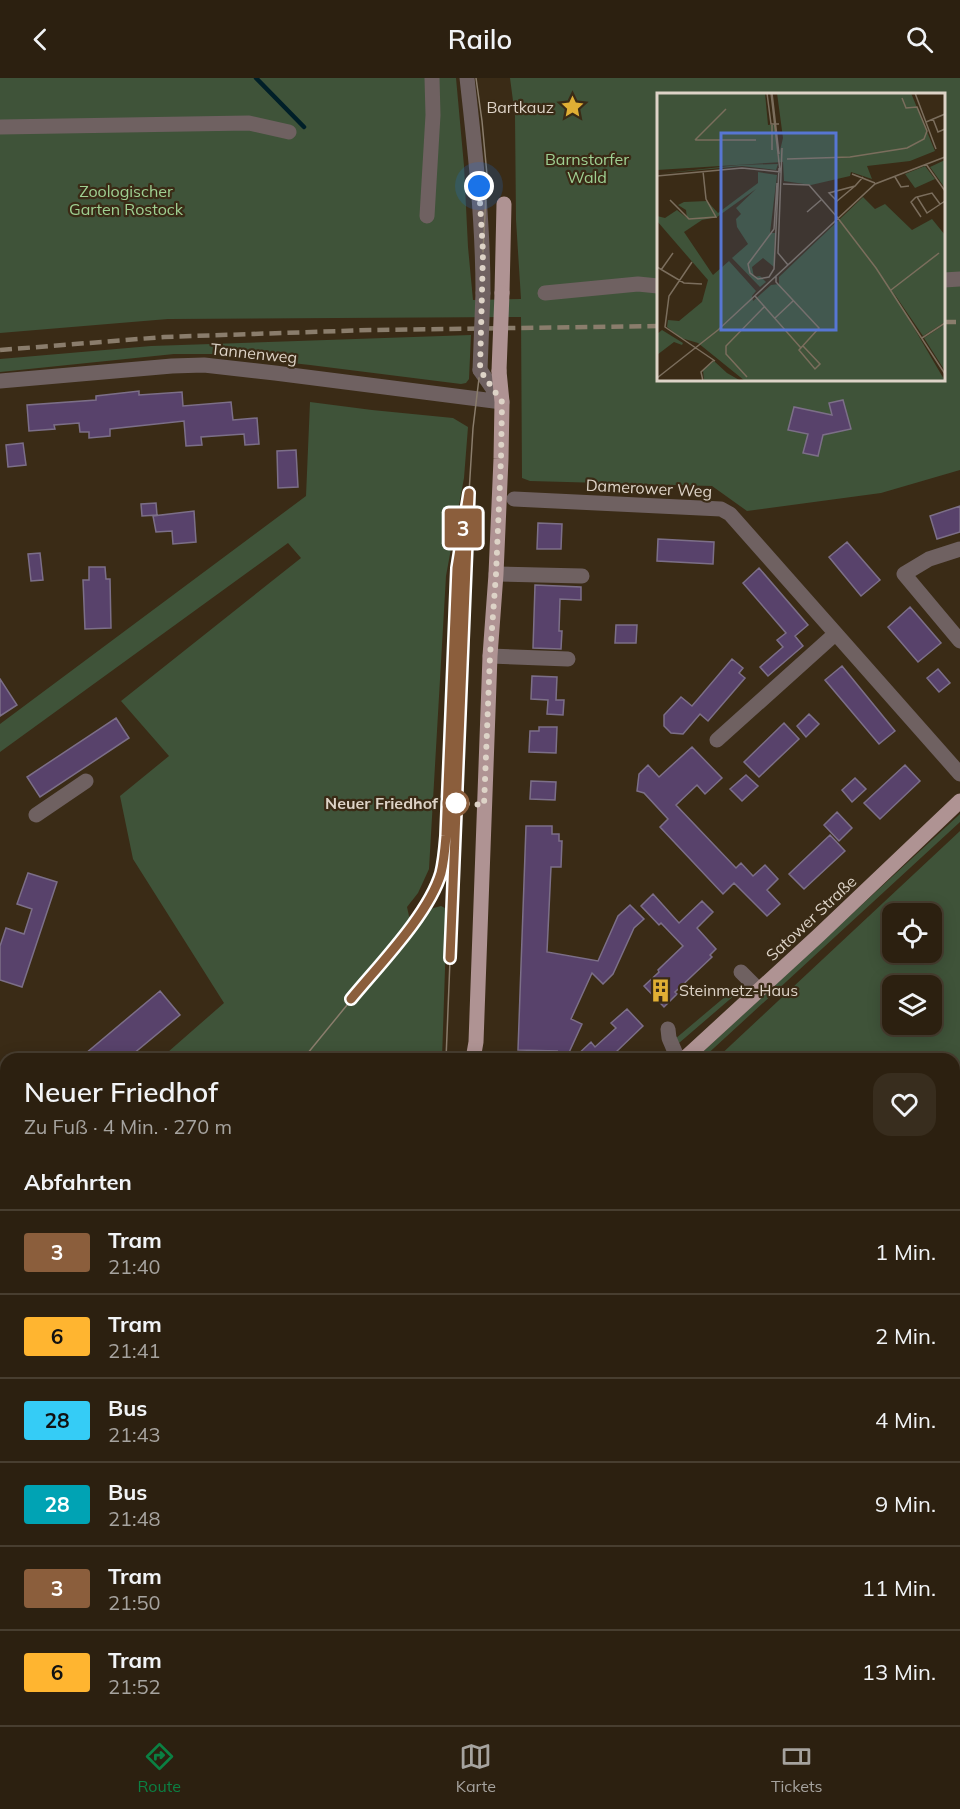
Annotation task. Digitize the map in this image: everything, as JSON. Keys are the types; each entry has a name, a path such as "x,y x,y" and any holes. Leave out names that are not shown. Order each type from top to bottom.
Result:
{"main road":[{"path":"474,1053 490,656 496,574 502,402 499,370 504,204"},
{"name":"Satower Straße","path":"691,1053 905,855 960,801"},
{"path":"476,1042 479,1053"}],"street":[{"path":"427,216 434,115 432,78"},
{"path":"467,78 477,165 483,252 480,370 502,402"},
{"path":"0,127 249,123 289,132"},
{"path":"945,280 960,279"},
{"path":"545,292 638,284 657,286"},
{"name":"Tannenweg","path":"0,381 204,365 502,402"},
{"name":"Damerower Weg","path":"514,499 721,509 730,514 960,774"},
{"path":"960,549 929,559 904,574 960,641"},
{"path":"496,574 582,576"},
{"path":"717,740 835,634"},
{"path":"490,656 568,659"},
{"path":"36,815 86,781"},
{"path":"741,972 759,990"},
{"path":"668,1029 675,1053"}],"green space":[{"name":"Zoologischer Garten Rostock","path":"0,78 456,78 473,300 521,299 516,220 515,116 510,78 960,78 960,470 881,493 747,511 712,486 530,481 522,478 521,317 168,319 0,333"},
{"path":"471,335 469,379 466,383 461,384 212,354 174,354 0,372 0,359 151,346"},
{"path":"310,402 453,418 468,427 464,478 446,576 429,869 418,893 407,907 409,916 417,924 430,909 441,906 447,909 442,1053 167,1053 224,1003 133,859 120,796 169,756 121,701 301,558 288,543 0,752 0,724 306,496"},
{"path":"960,814 960,822 709,1053 701,1053"},
{"path":"960,831 960,1053 722,1053 882,904 882,963 942,963 942,903 883,903"},
{"path":"739,985 743,988 679,1043 675,1039"}],"building":[{"path":"139,391 139,395 182,392 183,406 231,402 233,420 257,418 259,444 245,445 244,434 201,437 202,445 186,446 184,421 110,429 110,436 89,438 89,432 80,432 79,423 54,425 55,429 29,431 27,405 96,400 96,396"},
{"path":"843,400 851,429 823,435 818,456 803,453 808,434 788,430 794,407 832,415 829,403"},
{"path":"23,443 26,465 8,467 6,445"},
{"path":"296,450 298,487 278,488 277,451"},
{"path":"156,503 157,515 142,516 141,504"},
{"path":"960,506 960,532 937,539 930,516"},
{"path":"194,511 196,542 173,544 172,531 156,532 153,516"},
{"path":"538,523 562,524 561,549 537,549"},
{"path":"658,539 714,542 713,564 657,561"},
{"path":"847,542 880,580 861,596 829,557"},
{"path":"40,553 43,580 31,581 28,554"},
{"path":"89,567 105,567 106,579 110,579 111,628 85,629 83,580 89,580"},
{"path":"759,568 808,625 795,636 803,646 768,676 760,667 783,647 777,640 786,633 743,583"},
{"path":"535,585 581,587 581,600 560,599 561,649 533,648"},
{"path":"910,607 941,643 918,662 888,627"},
{"path":"616,625 637,625 636,643 615,643"},
{"path":"732,659 743,668 739,673 745,678 708,721 700,714 683,734 671,733 664,726 664,715 681,697 692,706"},
{"path":"842,666 895,731 879,744 825,680"},
{"path":"938,669 950,683 939,692 927,678"},
{"path":"532,676 557,677 556,700 564,700 563,715 547,714 548,700 531,699"},
{"path":"0,679 17,705 0,716"},
{"path":"809,714 819,724 806,737 797,726"},
{"path":"116,718 129,738 40,797 27,777"},
{"path":"784,723 799,739 759,777 744,762"},
{"path":"539,727 557,727 556,753 529,752 530,731 539,731"},
{"path":"692,747 722,778 705,794 697,785 676,805 736,868 741,863 753,876 765,865 778,879 767,890 780,904 767,916 734,883 723,894 660,827 668,819 644,793 637,791 639,774 648,765 659,777"},
{"path":"905,765 920,781 880,819 864,803"},
{"path":"746,775 758,786 742,801 730,789"},
{"path":"855,778 866,789 852,802 842,790"},
{"path":"531,781 556,782 555,800 530,799"},
{"path":"837,812 852,828 839,841 824,825"},
{"path":"526,826 552,826 552,834 559,834 559,841 562,841 561,867 551,867 547,952 598,961 618,916 630,905 644,919 634,928 613,974 603,984 592,973 571,1019 582,1024 569,1053 518,1050"},
{"path":"830,835 845,851 804,889 789,874"},
{"path":"28,873 57,882 22,987 0,980 0,946 6,928 24,934 32,909 17,904"},
{"path":"653,894 679,923 702,901 713,912 697,928 716,949 710,955 712,957 675,992 677,994 664,1007 644,986 683,946 641,906"},
{"path":"160,991 180,1015 134,1053 86,1053"},
{"path":"627,1009 643,1026 615,1053 579,1053 591,1042 595,1047 616,1028 611,1023"}],"waterway":[{"path":"256,78 304,127"}],"tram line":[{"path":"476,78 487,175 483,252"},
{"path":"446,1053 469,493 473,428 480,370"},
{"name":"3","path":"351,999 429,901 440,874 446,836 457,568 469,493 450,958"},
{"path":"453,675 456,594"},
{"path":"308,1053 429,901 440,874 446,834"}],"railway":[{"path":"945,322 960,322"},
{"path":"0,350 164,337 370,330 657,326"}],"place":[{"name":"Bartkauz","path":"572,107"},
{"name":"Neuer Friedhof","path":"456,803"},
{"name":"Steinmetz-Haus","path":"661,990"}],"route":[{"path":"456,803 484,805 501,459 502,402 480,370 483,252 479,186"}],"park label":[{"name":"Barnstorfer Wald","path":"587,168"}]}
